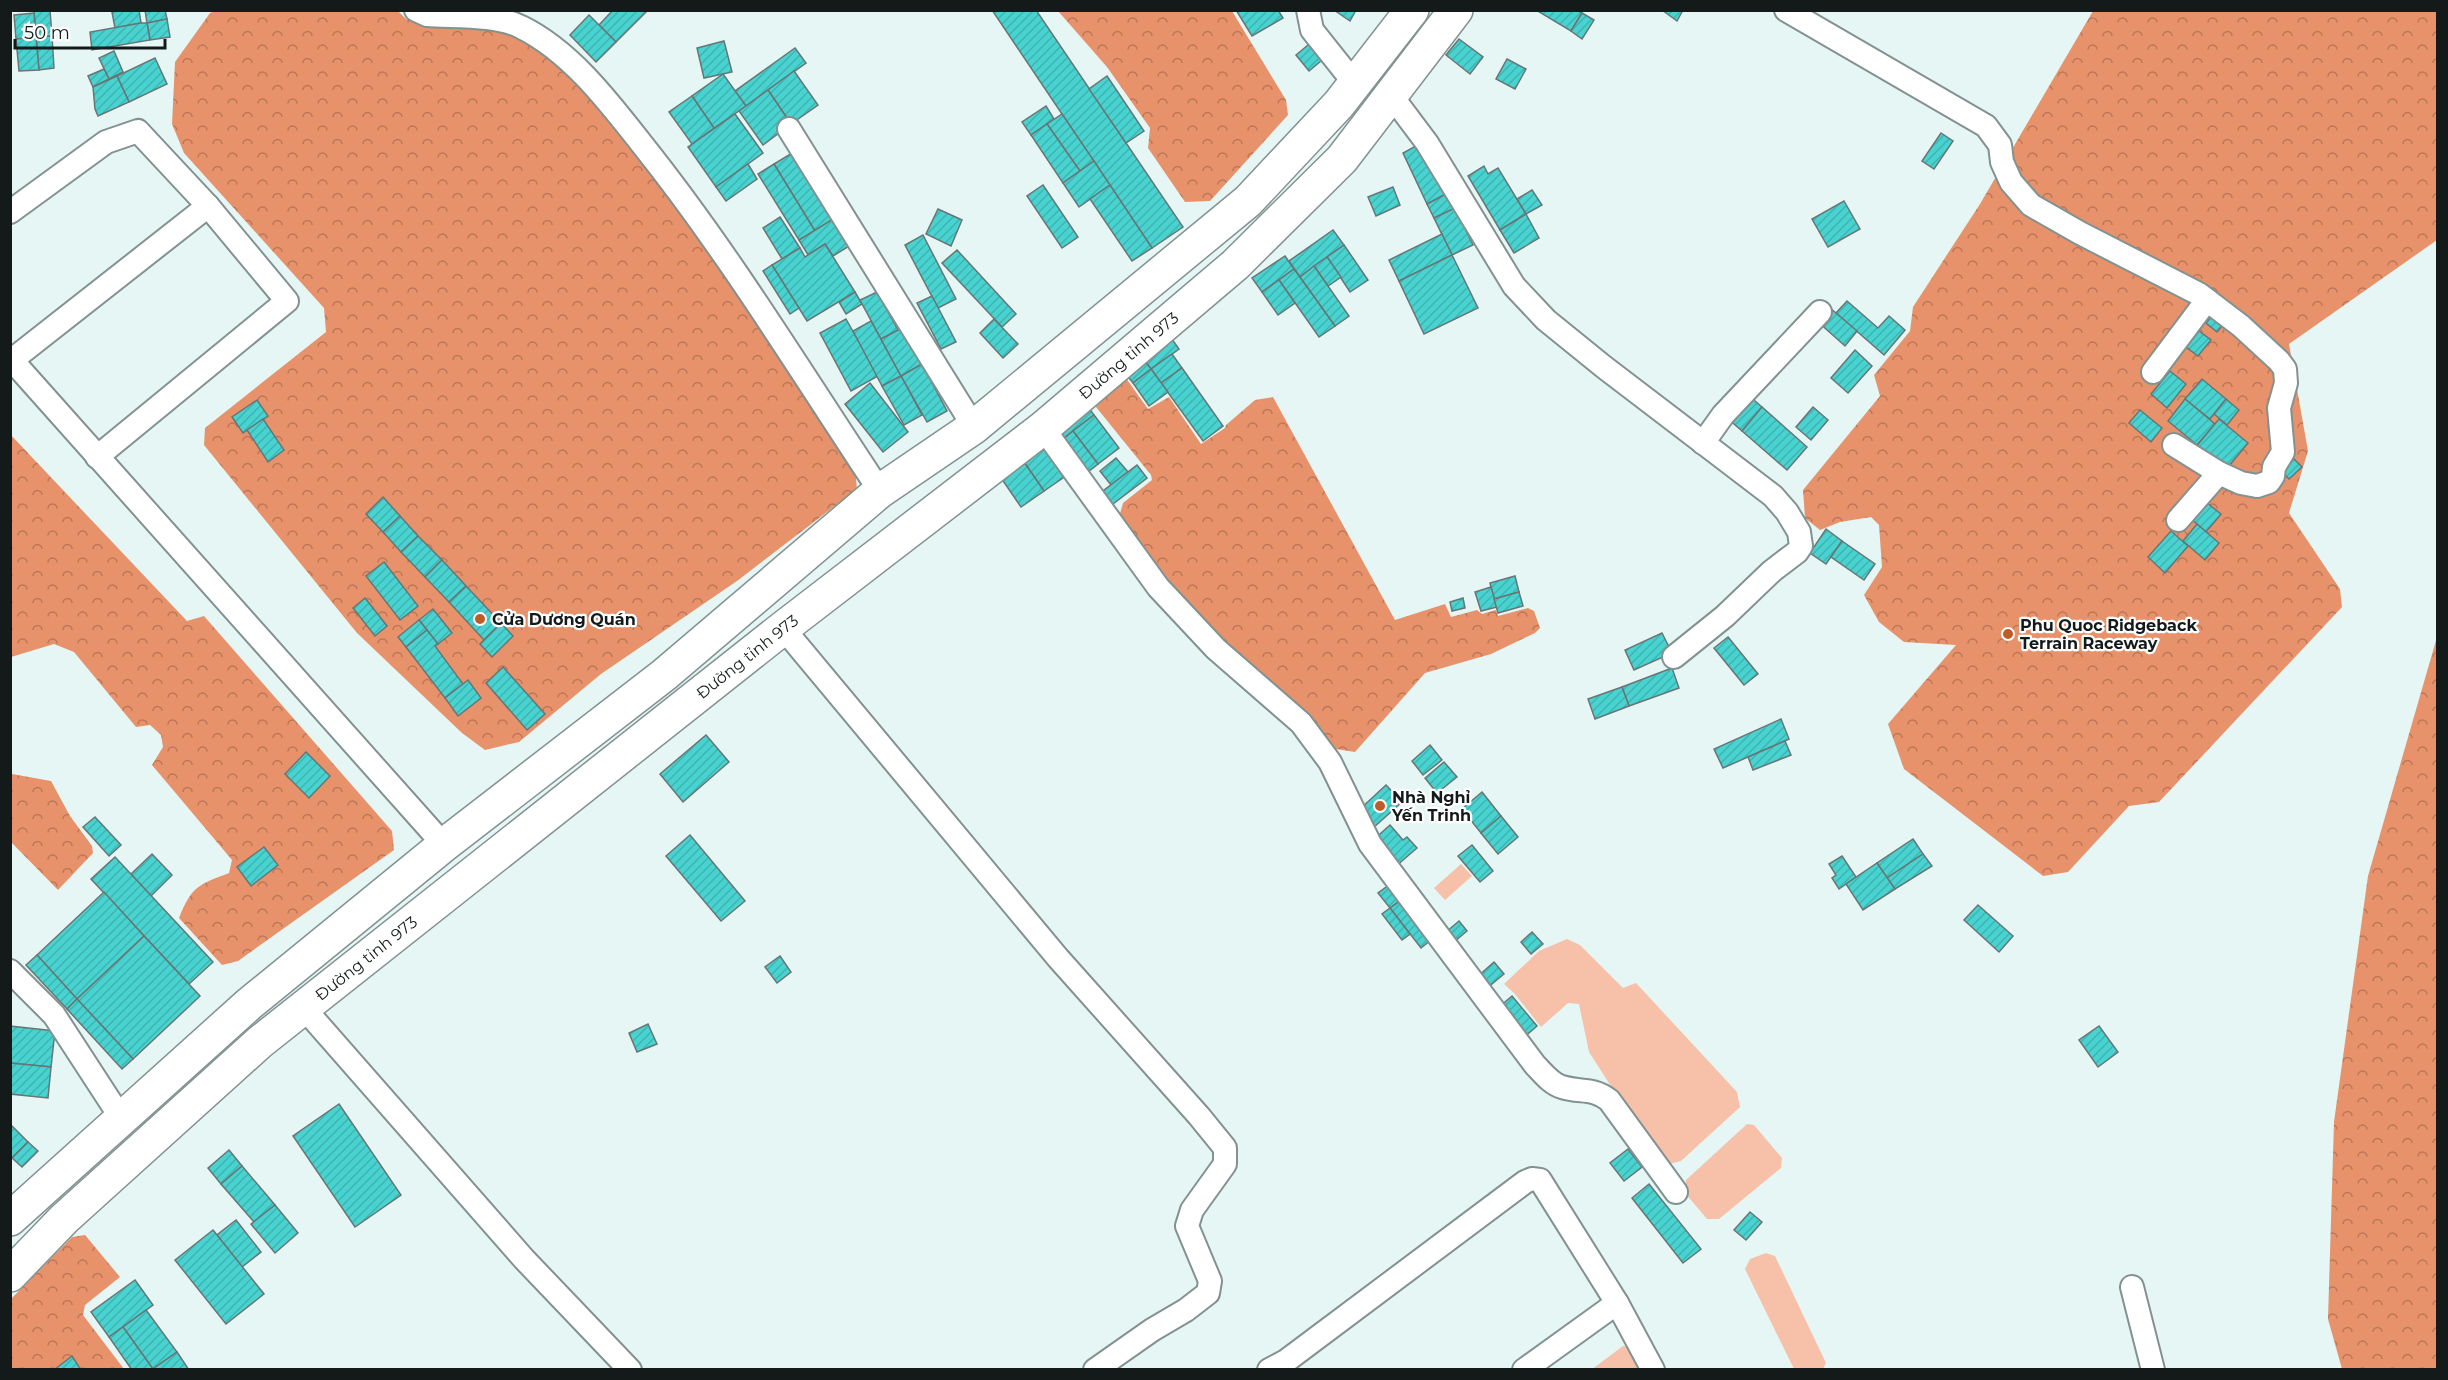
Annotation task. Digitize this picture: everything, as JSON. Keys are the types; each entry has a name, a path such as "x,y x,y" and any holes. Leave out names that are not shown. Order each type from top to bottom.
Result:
{"main road":[{"path":"10,1219 249,1004 444,845 664,675 880,491 974,427 1248,201 1339,104 1412,10"},
{"name":"Đường tỉnh 973","path":"10,1275 64,1219 260,1042 783,628 1043,428 1235,265 1342,159 1456,10"}],"street":[{"path":"416,10 427,15 509,22 548,43 579,72 618,113 686,199 880,491"},
{"path":"1308,10 1312,30 1355,84"},
{"path":"1786,10 1986,126 2000,144 2002,162 2011,182 2031,205 2080,234 2199,294 2241,326 2285,369 2286,383 2279,408 2283,452 2274,466 2273,476 2269,482 2257,486 2241,483 2219,473 2174,445"},
{"path":"1391,95 1427,143 1514,286 1546,320 1773,496 1799,531 1801,546 1797,552 1725,616 1674,657"},
{"path":"789,129 974,427"},
{"path":"10,212 106,142 138,130 208,206 287,301 97,457"},
{"path":"208,206 11,359 444,845"},
{"path":"2153,372 2207,300"},
{"path":"1703,443 1723,415 1820,312"},
{"path":"1043,428 1158,587 1216,650 1263,693 1301,723 1330,762 1370,844 1535,1065 1552,1082 1561,1087 1593,1091 1609,1100 1676,1192"},
{"path":"2178,520 2219,473"},
{"path":"783,628 1058,958 1225,1148 1225,1164 1192,1210 1187,1226 1210,1281 1208,1293 1186,1311 1152,1330 1095,1370"},
{"path":"10,971 54,1015 121,1118"},
{"path":"303,1007 524,1259 630,1370"},
{"path":"1282,1367 1506,1196 1532,1179 1540,1180 1617,1303 1653,1370"},
{"path":"2132,1287 2153,1370"},
{"path":"1524,1370 1617,1303"}],"green space":[{"path":"215,11 398,11 406,19 421,24 492,28 545,50 612,118 678,204 855,470 857,489 737,581 601,674 519,742 485,750 462,733 357,633 204,445 205,428 326,332 324,308 184,153 172,124 175,62 210,13"},
{"path":"1058,11 1232,11 1286,100 1288,115 1210,201 1185,202 1148,148 1150,128 1107,67"},
{"path":"2093,11 2437,11 2437,240 2289,344 2308,451 2289,513 2340,589 2342,607 2159,802 2129,806 2068,872 2043,876 1904,769 1888,724 1956,645 1904,642 1879,622 1864,595 1882,567 1879,525 1871,517 1840,522 1820,530 1805,518 1803,490 1880,396 1874,375 1910,331 1913,307 1980,204"},
{"path":"1123,374 1148,409 1169,397 1201,444 1225,428 1255,400 1273,397 1395,620 1445,604 1451,617 1477,610 1482,614 1496,610 1498,616 1528,608 1534,611 1540,628 1535,633 1491,654 1425,673 1355,752 1336,749 1261,678 1178,592 1119,517 1123,503 1152,480 1151,475 1092,402"},
{"path":"10,434 187,621 204,616 392,831 394,850 238,961 222,965 179,918 192,893 203,884 229,873 232,860 152,765 163,747 161,735 150,725 136,727 74,652 54,644 11,657"},
{"path":"2437,637 2437,1369 2342,1369 2328,1319 2334,1122 2368,876"},
{"path":"11,768 12,774 51,781 70,816 92,846 93,853 58,890 11,842"},
{"path":"85,1235 120,1277 85,1305 83,1315 124,1369 11,1370 11,1299 72,1237"}],"shaded area":[{"path":"1461,864 1472,876 1445,900 1434,888"},
{"path":"1567,939 1580,945 1623,988 1636,983 1737,1092 1740,1107 1681,1161 1669,1164 1616,1094 1589,1052 1579,1004 1568,1003 1541,1027 1504,984 1539,951"},
{"path":"1747,1124 1754,1125 1782,1158 1781,1168 1719,1219 1707,1219 1685,1193 1686,1180"},
{"path":"1766,1253 1775,1256 1826,1363 1823,1369 1794,1369 1745,1269 1750,1259"},
{"path":"1623,1346 1632,1347 1646,1370 1591,1370"}],"building":[{"path":"34,10 50,10 52,36 36,37"},
{"path":"139,10 141,23 115,28 112,12"},
{"path":"145,10 165,10 167,19 147,23"},
{"path":"613,10 648,10 616,42 599,25"},
{"path":"992,10 1036,10 1183,227 1152,248"},
{"path":"1236,10 1278,10 1283,18 1252,36"},
{"path":"1334,10 1353,10 1355,12 1350,21"},
{"path":"1536,10 1577,10 1582,13 1571,31"},
{"path":"1662,10 1683,10 1677,21"},
{"path":"34,13 36,37 16,39 14,15"},
{"path":"1582,13 1594,20 1582,39 1571,31"},
{"path":"589,15 616,42 596,62 570,35"},
{"path":"167,19 170,37 150,40 147,23"},
{"path":"147,23 150,40 92,50 90,32"},
{"path":"52,36 54,68 39,70 36,37"},
{"path":"36,37 39,70 19,71 16,39"},
{"path":"1459,39 1483,57 1470,74 1446,55"},
{"path":"1314,40 1327,56 1309,71 1296,55"},
{"path":"724,41 732,72 704,78 697,48"},
{"path":"795,48 806,63 746,106 735,91"},
{"path":"114,51 123,72 109,79 99,58"},
{"path":"155,58 167,84 129,102 117,76"},
{"path":"1507,59 1526,69 1515,89 1496,79"},
{"path":"104,69 109,79 93,87 88,76"},
{"path":"794,71 818,105 791,124 768,90"},
{"path":"723,74 746,106 714,128 692,96"},
{"path":"117,76 129,102 98,116 93,87"},
{"path":"1107,76 1144,131 1126,143 1089,89"},
{"path":"768,90 791,124 763,145 739,111"},
{"path":"692,96 714,128 692,144 669,112"},
{"path":"1046,106 1054,119 1031,135 1022,122"},
{"path":"735,114 763,153 716,187 688,147"},
{"path":"1062,114 1094,161 1080,171 1047,124"},
{"path":"1047,124 1080,171 1063,183 1031,135"},
{"path":"1941,133 1953,141 1934,169 1922,161"},
{"path":"1423,142 1448,193 1427,204 1403,153"},
{"path":"797,150 838,216 815,231 774,164"},
{"path":"1094,161 1110,185 1079,207 1063,183"},
{"path":"748,164 757,179 726,201 716,187"},
{"path":"774,164 815,231 799,240 758,174"},
{"path":"1484,166 1488,174 1498,168 1526,214 1500,230 1468,176"},
{"path":"1043,185 1078,237 1062,248 1027,196"},
{"path":"1110,185 1152,248 1132,261 1090,199"},
{"path":"1393,187 1400,205 1376,216 1368,197"},
{"path":"1532,190 1542,205 1526,214 1517,199"},
{"path":"1448,193 1455,208 1434,218 1427,204"},
{"path":"1844,201 1860,229 1828,247 1812,219"},
{"path":"1455,208 1473,245 1452,255 1434,218"},
{"path":"938,209 962,220 951,246 926,234"},
{"path":"1526,214 1539,238 1514,253 1500,230"},
{"path":"838,216 854,243 833,256 825,244 808,255 799,240"},
{"path":"780,217 800,248 782,259 763,228"},
{"path":"1333,230 1344,245 1300,277 1289,261"},
{"path":"1442,234 1452,255 1399,281 1389,260"},
{"path":"923,235 956,299 938,308 905,245"},
{"path":"825,244 855,292 807,321 772,265 800,248 805,257"},
{"path":"1344,245 1368,280 1350,292 1327,257"},
{"path":"957,250 1016,314 1002,327 942,263"},
{"path":"1452,255 1478,308 1424,334 1399,281"},
{"path":"1285,256 1294,269 1262,292 1252,278"},
{"path":"1327,257 1341,277 1328,286 1314,266"},
{"path":"772,265 799,308 790,314 763,271"},
{"path":"1314,266 1349,316 1335,326 1300,277"},
{"path":"1294,269 1335,326 1319,337 1279,280"},
{"path":"1279,280 1295,303 1278,315 1262,292"},
{"path":"855,292 862,304 846,314 839,302"},
{"path":"877,292 898,330 881,339 860,300"},
{"path":"932,296 956,342 941,349 917,303"},
{"path":"1847,301 1878,328 1889,316 1905,330 1884,355 1836,313"},
{"path":"1829,307 1857,331 1845,346 1817,321"},
{"path":"2215,311 2226,321 2217,332 2206,323"},
{"path":"846,319 878,376 851,391 820,333"},
{"path":"994,319 1018,344 1003,358 980,333"},
{"path":"871,321 901,376 882,386 853,331"},
{"path":"902,328 922,364 901,376 881,339"},
{"path":"2199,331 2211,340 2198,356 2186,347"},
{"path":"1169,335 1179,349 1151,369 1141,356"},
{"path":"1855,350 1872,366 1848,393 1831,378"},
{"path":"1172,354 1182,368 1161,383 1151,369"},
{"path":"1141,356 1151,369 1133,383 1122,369"},
{"path":"922,364 947,411 927,422 901,376"},
{"path":"1182,368 1223,426 1203,441 1161,383"},
{"path":"1151,369 1168,392 1149,406 1133,383"},
{"path":"2170,371 2186,384 2167,408 2151,394"},
{"path":"901,376 922,415 904,425 882,386"},
{"path":"2202,379 2226,399 2210,419 2185,399"},
{"path":"870,383 908,432 883,452 845,404"},
{"path":"1747,394 1762,407 1742,431 1727,418"},
{"path":"2185,399 2215,424 2197,445 2168,421"},
{"path":"2226,399 2239,410 2227,425 2214,414"},
{"path":"257,400 268,416 243,433 232,417"},
{"path":"1084,401 1094,415 1059,442 1048,428"},
{"path":"1762,407 1807,447 1787,470 1742,431"},
{"path":"1813,407 1828,420 1811,440 1796,427"},
{"path":"2140,410 2162,428 2151,442 2129,423"},
{"path":"1094,415 1119,448 1098,464 1073,431"},
{"path":"263,419 284,450 268,462 247,430"},
{"path":"2219,419 2248,443 2224,472 2195,448"},
{"path":"1073,431 1098,464 1084,475 1059,442"},
{"path":"1048,441 1070,473 1044,491 1022,459"},
{"path":"2292,457 2302,467 2289,479 2280,470"},
{"path":"1116,458 1128,472 1111,485 1100,471"},
{"path":"1022,459 1044,491 1021,507 999,475"},
{"path":"1137,465 1147,478 1109,507 1099,494"},
{"path":"383,497 400,516 383,532 366,514"},
{"path":"2202,499 2221,514 2206,532 2188,516"},
{"path":"400,516 418,536 401,552 383,532"},
{"path":"2197,524 2219,543 2205,560 2183,541"},
{"path":"1826,529 1842,541 1826,564 1810,553"},
{"path":"2171,531 2188,546 2165,573 2148,557"},
{"path":"418,536 442,560 425,577 401,552"},
{"path":"1842,541 1875,564 1864,580 1831,557"},
{"path":"442,560 466,586 449,602 425,577"},
{"path":"384,562 418,606 400,620 366,576"},
{"path":"1515,576 1519,592 1494,599 1490,583"},
{"path":"466,586 501,623 484,640 449,602"},
{"path":"1491,587 1497,607 1481,611 1475,592"},
{"path":"1519,592 1523,606 1498,613 1494,599"},
{"path":"365,598 387,626 375,636 353,608"},
{"path":"1463,598 1465,608 1452,611 1450,602"},
{"path":"433,609 452,633 438,644 419,620"},
{"path":"419,620 427,630 406,647 398,637"},
{"path":"501,623 513,636 492,657 480,644"},
{"path":"427,630 438,644 435,646 463,684 445,698 406,647"},
{"path":"1662,633 1672,653 1634,670 1625,650"},
{"path":"1728,637 1758,674 1744,685 1714,648"},
{"path":"503,667 545,714 527,730 486,683"},
{"path":"1672,668 1679,688 1629,706 1622,687"},
{"path":"468,680 481,698 458,716 445,698"},
{"path":"1622,687 1629,706 1595,719 1588,699"},
{"path":"1781,719 1789,739 1723,768 1714,749"},
{"path":"706,735 729,762 683,802 660,774"},
{"path":"1785,741 1791,755 1753,770 1748,757"},
{"path":"1430,745 1442,760 1423,775 1412,761"},
{"path":"306,752 330,776 309,798 285,774"},
{"path":"1444,762 1457,777 1437,793 1425,778"},
{"name":"Nhà Nghỉ Yến Trinh","path":"1386,785 1402,802 1373,828 1358,811"},
{"path":"1482,792 1501,816 1481,833 1462,809"},
{"path":"1501,816 1518,837 1498,854 1481,833"},
{"path":"95,817 121,845 109,856 83,827"},
{"path":"1390,825 1403,840 1407,837 1417,848 1395,867 1372,841"},
{"path":"690,835 745,901 721,921 666,856"},
{"path":"1913,839 1923,854 1887,878 1877,863"},
{"path":"1472,845 1493,871 1480,882 1458,856"},
{"path":"264,847 278,865 251,886 237,867"},
{"path":"152,854 172,875 151,896 131,874"},
{"path":"1923,854 1932,866 1895,889 1887,878"},
{"path":"1842,856 1856,877 1839,889 1832,878 1836,875 1829,864"},
{"path":"115,857 213,962 189,984 91,879"},
{"path":"1877,863 1895,889 1863,910 1846,884"},
{"path":"1389,885 1400,901 1390,908 1378,893"},
{"path":"104,892 144,936 77,999 37,955"},
{"path":"1400,901 1431,940 1421,948 1390,908"},
{"path":"1978,905 2013,936 1999,952 1964,920"},
{"path":"1390,908 1410,934 1402,940 1382,914"},
{"path":"1459,921 1467,931 1454,942 1446,932"},
{"path":"1532,932 1543,944 1531,954 1521,942"},
{"path":"144,936 200,996 133,1059 77,999"},
{"path":"37,955 77,999 67,1009 26,965"},
{"path":"780,956 791,972 777,983 765,967"},
{"path":"1494,962 1504,974 1486,989 1477,977"},
{"path":"1512,996 1537,1026 1523,1038 1499,1007"},
{"path":"77,999 133,1059 122,1069 67,1009"},
{"path":"648,1024 657,1044 637,1052 629,1033"},
{"path":"10,1026 55,1031 51,1067 10,1063"},
{"path":"2099,1026 2118,1052 2098,1067 2079,1040"},
{"path":"10,1063 51,1067 48,1098 10,1094"},
{"path":"339,1104 401,1195 355,1227 293,1136"},
{"path":"10,1124 28,1142 10,1160"},
{"path":"28,1142 38,1151 22,1167 12,1158"},
{"path":"1628,1149 1642,1167 1624,1181 1610,1163"},
{"path":"229,1150 242,1166 221,1184 208,1168"},
{"path":"242,1166 275,1205 254,1222 221,1184"},
{"path":"1649,1184 1701,1249 1683,1263 1632,1198"},
{"path":"275,1205 298,1233 275,1253 251,1224"},
{"path":"1750,1212 1762,1222 1746,1240 1734,1230"},
{"path":"236,1220 261,1252 242,1267 217,1235"},
{"path":"213,1230 264,1294 226,1324 175,1260"},
{"path":"135,1280 153,1305 109,1337 91,1312"},
{"path":"146,1310 177,1352 153,1369 123,1327"},
{"path":"123,1327 153,1370 132,1370 109,1337"},
{"path":"177,1352 189,1370 153,1370 153,1369"},
{"path":"72,1356 81,1370 54,1370"}],"place":[{"name":"Cửa Dương Quán","path":"480,619"},
{"name":"Phu Quoc Ridgeback Terrain Raceway","path":"2008,634"},
{"name":"Nhà Nghỉ Yến Trinh","path":"1380,806"}]}
